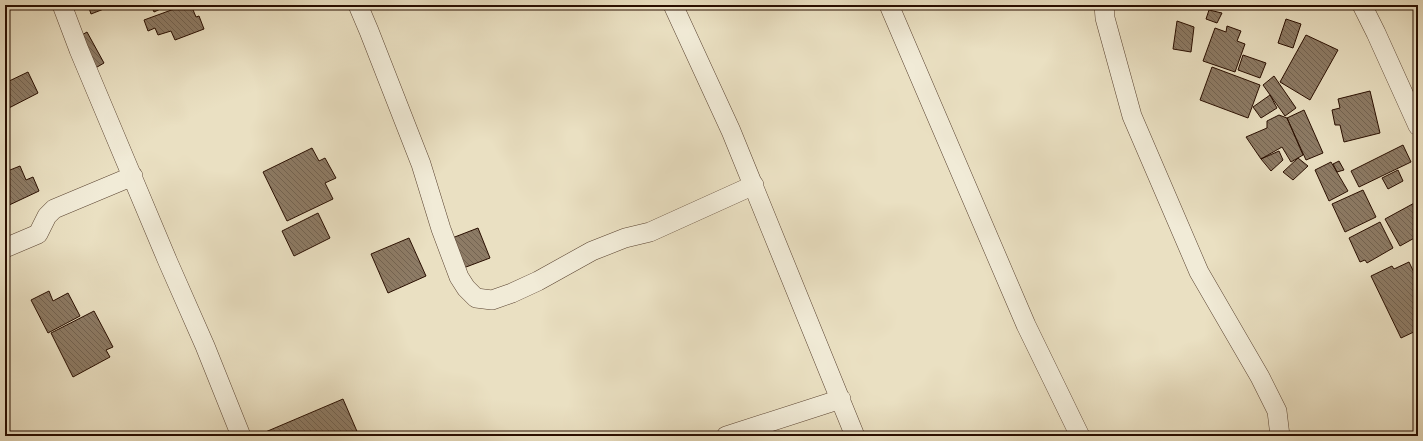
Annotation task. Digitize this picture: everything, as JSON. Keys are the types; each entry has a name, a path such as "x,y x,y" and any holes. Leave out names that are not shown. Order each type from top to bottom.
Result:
{"street":[{"path":"62,5 79,50 205,346 241,436"},
{"path":"358,5 421,164 441,229 459,277 466,288 476,298 492,300 512,293 538,281 592,251 625,238 650,232 754,185"},
{"path":"673,5 754,185 855,436"},
{"path":"889,5 1026,325 1080,436"},
{"path":"1104,5 1105,18 1132,116 1199,272 1260,377 1277,410 1280,436"},
{"path":"1362,5 1418,126"},
{"path":"5,248 38,234 47,216 54,209 133,176"},
{"path":"726,436 841,399"}],"building":[{"path":"88,5 114,5 91,14"},
{"path":"151,5 169,5 154,12"},
{"path":"185,5 191,5 196,17 199,16 204,29 175,40 171,31 158,35 155,28 148,31 144,20"},
{"path":"1209,10 1222,13 1217,23 1206,19"},
{"path":"1286,19 1301,24 1293,48 1278,43"},
{"path":"1177,21 1194,27 1191,52 1173,49"},
{"path":"1227,26 1241,31 1237,41 1245,44 1235,72 1203,61 1215,28 1226,32"},
{"path":"87,32 104,63 92,70 75,39"},
{"path":"1306,35 1338,50 1310,100 1280,82"},
{"path":"1243,55 1266,63 1260,78 1238,70"},
{"path":"1212,67 1260,85 1248,118 1200,100"},
{"path":"28,72 38,93 5,110 5,83"},
{"path":"1274,76 1296,108 1285,116 1263,85"},
{"path":"1370,91 1380,133 1344,142 1340,125 1335,125 1332,110 1340,108 1338,99"},
{"path":"1270,95 1277,108 1261,118 1253,107"},
{"path":"1304,110 1323,153 1306,160 1287,118"},
{"path":"1279,115 1287,118 1303,155 1291,162 1282,147 1261,159 1246,137 1267,128 1267,121"},
{"path":"1403,145 1411,162 1359,187 1351,171"},
{"path":"312,148 319,161 325,158 336,178 325,183 333,199 287,221 263,172"},
{"path":"1279,151 1283,160 1271,171 1261,159"},
{"path":"1298,158 1308,166 1293,180 1283,172"},
{"path":"1339,161 1344,170 1337,172 1333,164"},
{"path":"1331,162 1348,191 1329,201 1315,170"},
{"path":"20,166 26,180 33,177 39,191 5,207 5,172"},
{"path":"1398,170 1403,181 1388,189 1382,178"},
{"path":"1363,190 1376,217 1345,232 1332,204"},
{"path":"1418,201 1418,236 1400,246 1385,219"},
{"path":"318,213 330,238 294,256 282,231"},
{"path":"1380,222 1393,248 1367,263 1365,260 1360,262 1349,238"},
{"path":"478,228 490,258 458,270 447,240"},
{"path":"409,238 426,276 388,293 371,254"},
{"path":"1409,262 1418,281 1418,330 1401,338 1371,276 1392,266 1394,269"},
{"path":"49,291 53,301 68,293 80,316 48,333 31,300"},
{"path":"94,311 113,347 106,350 110,357 73,377 51,333"},
{"path":"343,399 359,436 256,436"}]}
